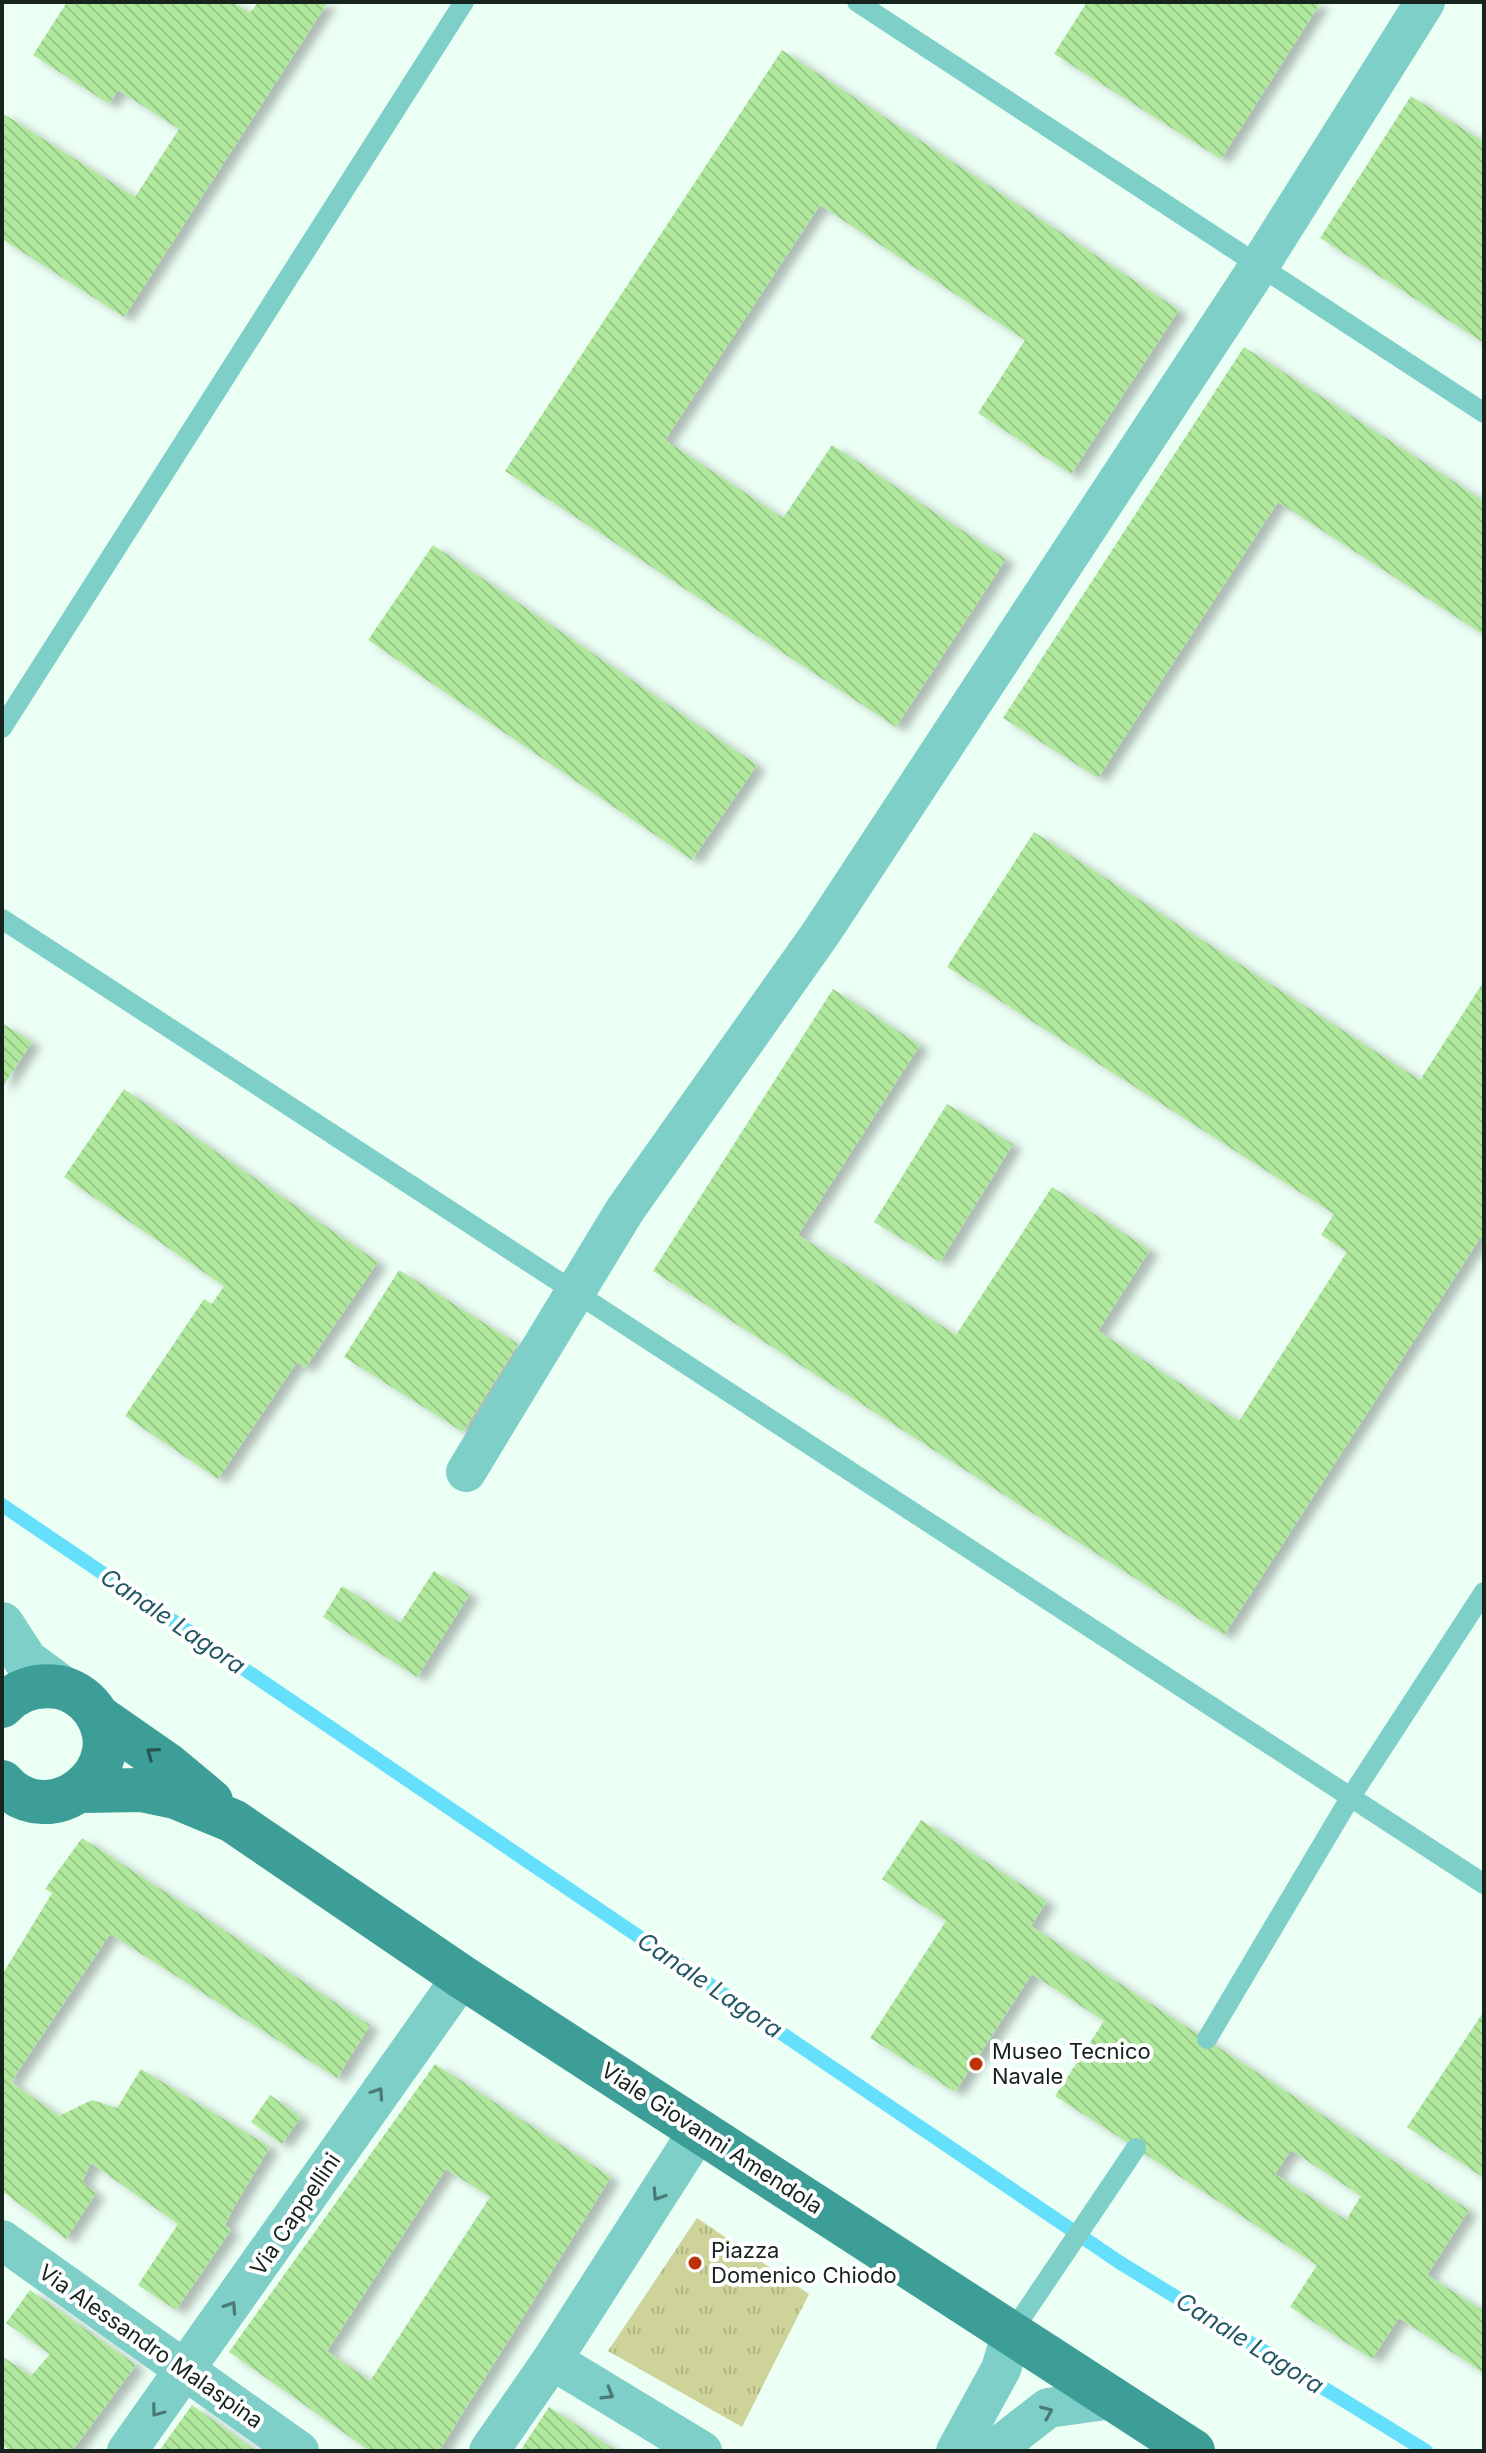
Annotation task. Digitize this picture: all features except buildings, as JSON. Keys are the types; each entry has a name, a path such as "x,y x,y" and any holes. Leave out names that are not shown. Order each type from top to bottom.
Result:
{"main road":[{"path":"2,1706 23,1690 42,1685 61,1687"},
{"name":"Viale Giovanni Amendola","path":"61,1687 90,1704 99,1717 168,1765 233,1821 462,1977 1193,2451"},
{"path":"82,1791 101,1765 104,1733 99,1717"},
{"path":"2,1782 21,1797 40,1802"},
{"name":"Viale Giovanni Amendola","path":"2,1823 40,1802 55,1802 82,1791 141,1790 175,1797 233,1821"}],"street":[{"path":"466,1472 625,1210 821,933 1259,266 1425,2"},
{"path":"2,1624 26,1661 61,1687"},
{"path":"2,1637 2,1674"},
{"name":"Via Cappellini","path":"127,2451 186,2372 420,2031 462,1977"},
{"path":"489,2451 552,2360 699,2130"},
{"name":"Via Alessandro Malaspina","path":"2,2240 299,2451"},
{"path":"956,2451 1001,2369 1012,2332"},
{"path":"552,2360 702,2451"},
{"path":"993,2451 1048,2408 1113,2399"}],"lane":[{"path":"2,728 464,2"},
{"path":"857,2 1484,413"},
{"path":"2,919 1484,1884"},
{"path":"1207,2039 1350,1798 1484,1592"},
{"path":"1012,2332 1136,2148"}],"green space":[{"path":"697,2218 809,2294 742,2427 608,2351"}],"waterway":[{"name":"Canale Lagora","path":"2,1505 1119,2262 1426,2451"}],"place":[{"name":"Museo Tecnico Navale","path":"976,2064"},
{"name":"Piazza Domenico Chiodo","path":"695,2263"}]}
